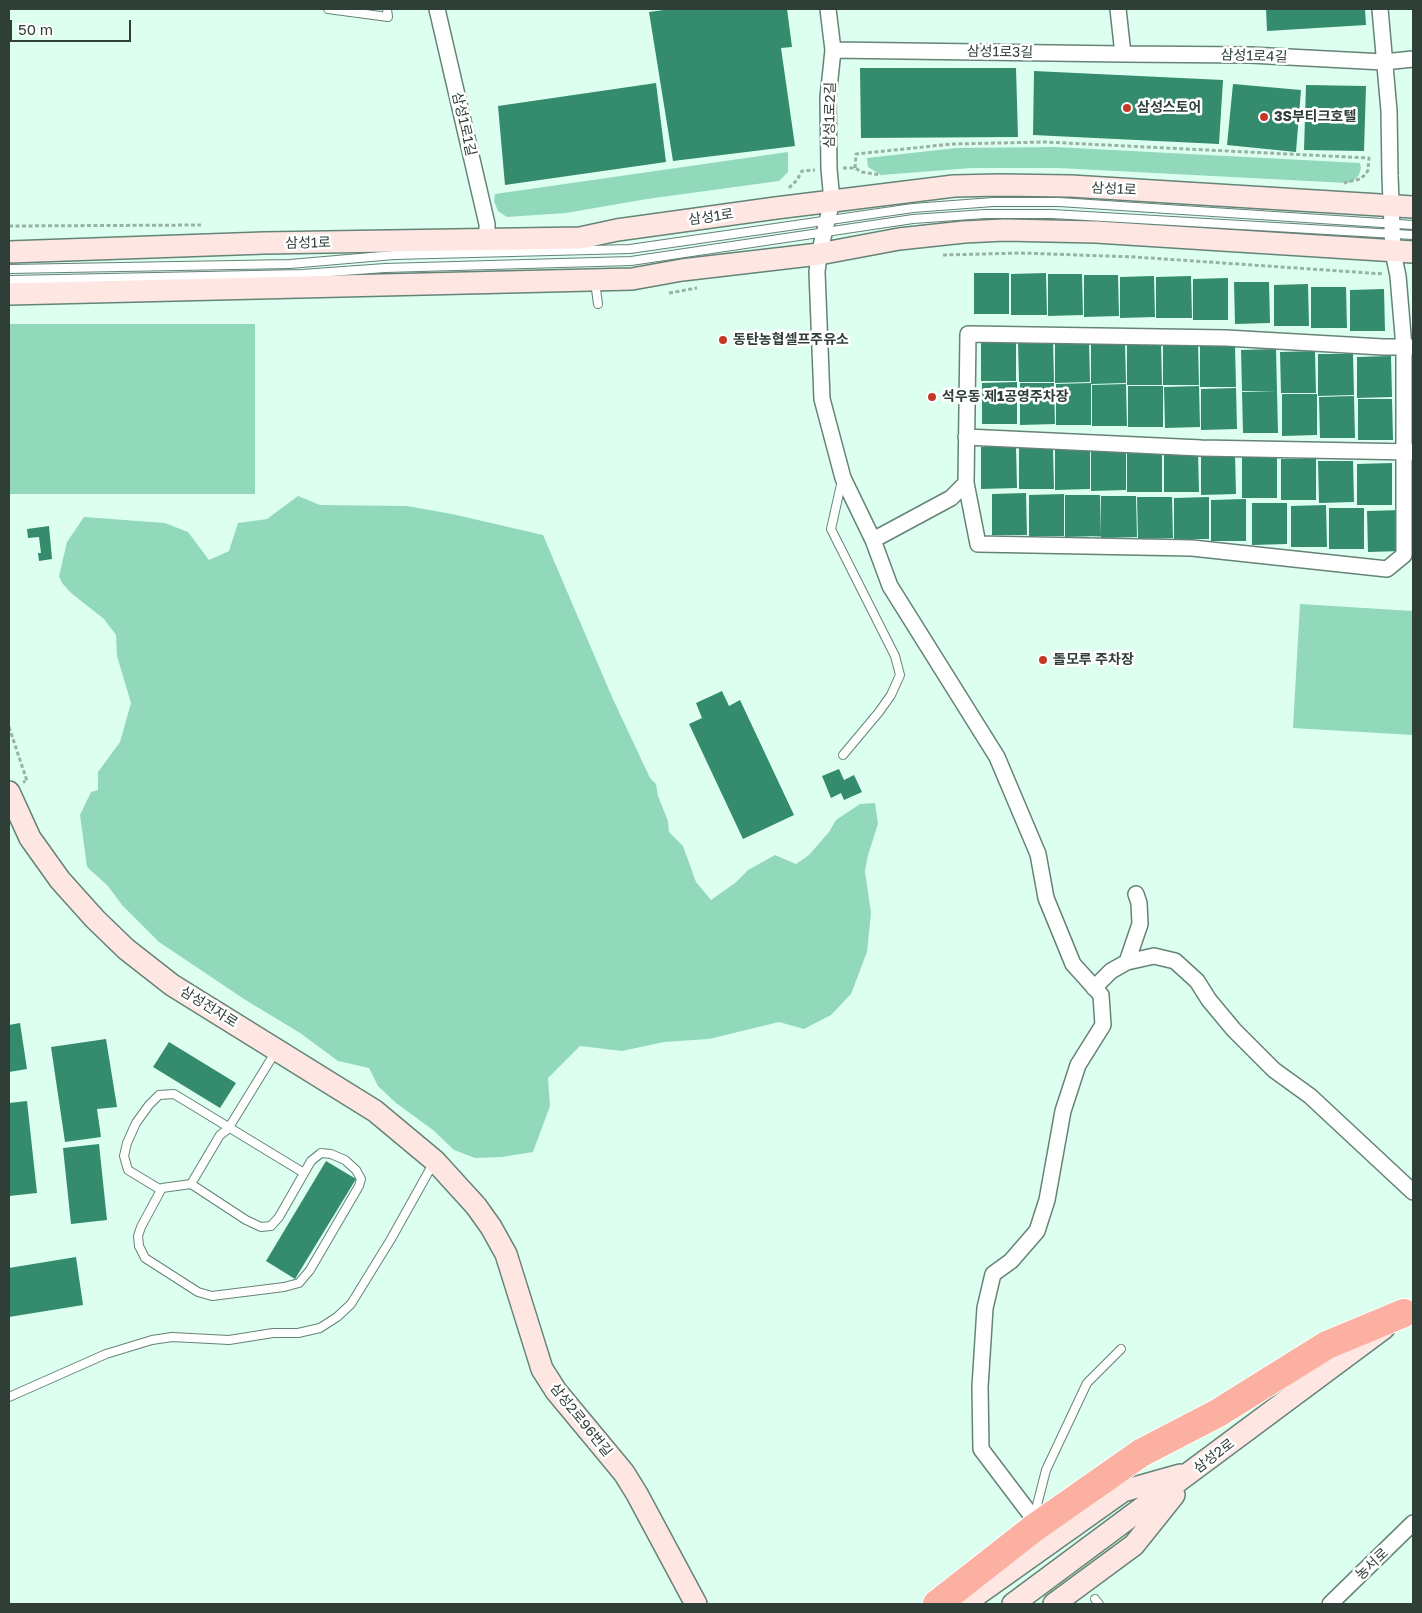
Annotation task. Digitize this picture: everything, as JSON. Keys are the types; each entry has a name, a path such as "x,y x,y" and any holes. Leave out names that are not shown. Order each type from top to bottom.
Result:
{"highway":[{"path":"937,1604 1034,1528 1140,1453 1218,1413 1327,1345 1408,1309"}],"street":[{"name":"삼성1로1길","path":"437,9 487,224 487,240"},
{"name":"삼성1로2길","path":"828,9 833,50 828,98 828,217 819,254 817,272 822,399 843,478 873,540 890,586 997,757 1038,854 1046,898 1073,964 1094,988"},
{"path":"1118,9 1123,54"},
{"path":"1380,9 1389,111 1390,176 1398,276 1409,347 1408,452 1404,555 1387,569 1192,548 978,544 966,483 968,334 1226,338 1383,348 1409,347"},
{"name":"삼성1로3길","path":"833,50 1123,54"},
{"name":"삼성1로4길","path":"1123,54 1250,56 1384,62 1413,59"},
{"name":"삼성1로","path":"9,252 264,243 580,238 617,230 828,217 954,186 1023,185 1080,186 1396,233"},
{"name":"삼성1로","path":"1396,233 1413,207"},
{"name":"삼성1로","path":"9,294 632,279 682,270 819,254 899,240 964,232 1004,230 1105,233 1396,233"},
{"path":"966,438 1201,448 1408,452"},
{"path":"873,540 951,498 966,483"},
{"name":"삼성전자로","path":"9,792 30,838 60,880 95,919 126,949 172,985 278,1049 375,1111 435,1160 452,1180"},
{"path":"1127,962 1140,924 1139,903 1136,894"},
{"path":"1034,1519 981,1449 980,1387 985,1308 993,1274 1011,1261 1037,1232 1047,1200 1063,1111 1078,1065 1103,1025 1101,995 1094,988 1110,971 1127,962 1154,956 1175,961 1197,981 1209,1000 1234,1030 1274,1070 1310,1096 1413,1192"},
{"name":"삼성2로96번길","path":"452,1180 491,1226 506,1254 542,1369 556,1391 624,1473 696,1604"},
{"name":"삼성2로","path":"1013,1604 1193,1472 1408,1309"},
{"path":"964,1604 1123,1491 1193,1472"},
{"path":"1054,1604 1134,1545 1193,1472"},
{"name":"농서로","path":"1330,1604 1413,1523"}],"lane":[{"path":"328,9 388,17 387,9"},
{"path":"9,269 290,264 394,255 630,249 828,217 912,219 985,214 1052,214 1413,235"},
{"path":"9,280 302,274 386,268 631,261 828,217"},
{"path":"1396,233 1413,224"},
{"path":"595,280 598,304"},
{"path":"843,478 830,529 894,656 900,675 891,695 879,712 843,755"},
{"path":"191,1184 220,1135 228,1129 278,1049"},
{"path":"161,1190 128,1170 124,1156 127,1143 136,1123 159,1094 174,1094 228,1129 304,1173"},
{"path":"321,1153 332,1154 344,1160 356,1170 361,1179 359,1186 310,1270 299,1283 284,1287 212,1296 198,1292 144,1258 139,1246 138,1236 141,1227 162,1188 191,1184 246,1220 261,1227 271,1226 279,1218 311,1161 321,1153"},
{"path":"9,1397 106,1354 152,1340 172,1337 229,1340 273,1333 298,1333 320,1328 337,1317 351,1304 435,1160"},
{"path":"1034,1519 1046,1470 1086,1383 1121,1349"}],"path":[{"path":"855,168 856,154 952,144 1046,142 1369,158 1366,174 1354,181 1338,182"},
{"path":"783,189 791,187 802,171 855,168 872,174 890,174"},
{"path":"9,226 208,225"},
{"path":"941,255 1021,253 1135,257 1398,276"},
{"path":"9,727 27,781"}],"green space":[{"path":"1055,147 1360,163 1361,168 1359,175 1353,181 1347,183 1058,168 972,168 881,175 868,167 867,158 956,148"},
{"path":"788,152 788,172 779,181 647,199 566,213 507,217 498,211 494,201 495,194"},
{"path":"9,324 255,324 255,494 9,494"},
{"path":"298,496 320,505 407,506 452,514 543,535 612,697 650,778 656,784 658,796 668,821 669,832 683,846 696,882 711,900 735,883 748,870 775,855 796,864 809,855 829,832 836,820 860,804 875,803 878,824 865,871 871,913 867,952 851,994 831,1015 804,1029 779,1022 709,1039 664,1042 622,1051 580,1046 548,1078 550,1106 533,1152 502,1157 475,1158 454,1150 433,1130 396,1103 378,1086 369,1068 338,1061 300,1033 244,999 159,942 122,905 108,886 87,867 80,815 91,792 98,790 98,772 120,742 131,703 117,656 116,635 104,619 71,593 62,583 59,576 67,542 84,517 165,523 188,532 209,560 229,551 238,523 267,519"},
{"path":"1300,604 1413,611 1413,735 1293,728"}],"building":[{"path":"671,9 787,9 792,47 781,48 795,146 673,161 649,12"},
{"path":"1266,9 1365,9 1366,25 1267,31"},
{"path":"860,68 1016,68 1018,137 861,138"},
{"name":"삼성스토어","path":"1034,71 1223,80 1219,144 1033,135"},
{"path":"656,83 666,162 505,185 498,106"},
{"name":"3S부티크호텔","path":"1233,84 1301,90 1296,152 1227,145"},
{"path":"1306,85 1366,86 1364,151 1304,150"},
{"path":"974,273 1009,273 1009,314 974,314"},
{"path":"1046,273 1047,315 1011,315 1011,274"},
{"path":"1048,274 1082,274 1083,315 1048,316"},
{"path":"1084,275 1118,275 1119,316 1084,317"},
{"path":"1154,276 1155,317 1120,318 1120,277"},
{"path":"1191,276 1192,318 1156,318 1156,277"},
{"path":"1228,278 1228,320 1193,320 1193,279"},
{"path":"1234,282 1269,282 1270,323 1235,324"},
{"path":"1308,284 1309,326 1274,326 1274,285"},
{"path":"1311,287 1346,287 1347,328 1311,328"},
{"path":"1384,289 1385,331 1350,331 1350,290"},
{"path":"981,340 1016,340 1016,381 981,381"},
{"path":"1053,340 1054,382 1019,382 1018,341"},
{"path":"1055,341 1089,341 1090,382 1055,383"},
{"path":"1091,342 1125,342 1126,383 1091,384"},
{"path":"1161,343 1162,385 1127,385 1127,344"},
{"path":"1198,343 1199,385 1163,385 1163,344"},
{"path":"1200,346 1235,346 1236,387 1200,387"},
{"path":"1276,349 1277,391 1242,391 1241,350"},
{"path":"1315,351 1316,393 1281,393 1280,352"},
{"path":"1318,354 1353,354 1354,395 1318,396"},
{"path":"1391,356 1392,397 1357,398 1357,357"},
{"path":"1017,382 1017,424 982,424 982,383"},
{"path":"1020,383 1054,383 1055,424 1020,425"},
{"path":"1091,383 1091,425 1056,425 1056,384"},
{"path":"1126,384 1127,426 1092,426 1092,385"},
{"path":"1128,386 1163,386 1163,427 1128,427"},
{"path":"1199,386 1200,427 1165,428 1164,387"},
{"path":"1236,388 1237,429 1201,430 1201,389"},
{"path":"1277,391 1278,433 1243,433 1242,392"},
{"path":"1282,394 1317,394 1317,435 1282,436"},
{"path":"1354,396 1355,438 1320,438 1319,397"},
{"path":"1358,399 1392,399 1393,440 1358,440"},
{"path":"981,447 1016,447 1017,488 981,489"},
{"path":"1019,448 1053,448 1054,489 1019,489"},
{"path":"1055,448 1090,448 1090,489 1055,490"},
{"path":"1126,449 1126,490 1091,491 1091,450"},
{"path":"1162,450 1162,492 1127,492 1127,451"},
{"path":"1164,451 1198,451 1199,492 1164,492"},
{"path":"1201,453 1235,453 1236,494 1201,495"},
{"path":"1277,456 1277,498 1242,498 1242,457"},
{"path":"1281,459 1316,459 1316,500 1281,500"},
{"path":"1318,461 1353,461 1354,502 1319,503"},
{"path":"1392,463 1392,505 1357,505 1357,464"},
{"path":"1026,493 1027,535 992,535 992,494"},
{"path":"1064,494 1064,536 1029,536 1029,495"},
{"path":"1065,495 1100,495 1101,536 1065,537"},
{"path":"1101,496 1136,496 1137,537 1101,538"},
{"path":"1137,497 1172,497 1173,538 1138,539"},
{"path":"1209,497 1209,539 1174,539 1174,498"},
{"path":"1246,499 1246,541 1211,541 1211,500"},
{"path":"1252,503 1287,503 1287,544 1252,545"},
{"path":"1326,505 1327,547 1291,547 1291,506"},
{"path":"1329,508 1364,508 1364,549 1329,549"},
{"path":"1402,510 1403,551 1368,552 1367,511"},
{"path":"49,526 52,559 39,561 38,553 41,553 39,537 28,538 27,529"},
{"path":"722,691 729,706 740,700 794,815 743,839 689,724 702,718 696,703"},
{"path":"839,769 844,780 854,775 862,792 844,800 841,793 831,798 822,776"},
{"path":"20,1023 27,1069 9,1072 9,1025"},
{"path":"106,1039 117,1107 97,1109 101,1137 65,1142 51,1047"},
{"path":"169,1042 236,1083 220,1108 153,1067"},
{"path":"27,1101 37,1193 9,1196 9,1103"},
{"path":"99,1144 107,1220 71,1224 63,1148"},
{"path":"326,1161 356,1179 295,1279 266,1261"},
{"path":"76,1257 83,1305 9,1317 9,1268"}],"place":[{"name":"삼성스토어","path":"1127,108"},
{"name":"3S부티크호텔","path":"1264,117"},
{"name":"동탄농협셀프주유소","path":"723,340"},
{"name":"석우동 제1공영주차장","path":"932,397"},
{"name":"돌모루 주차장","path":"1043,660"}]}
